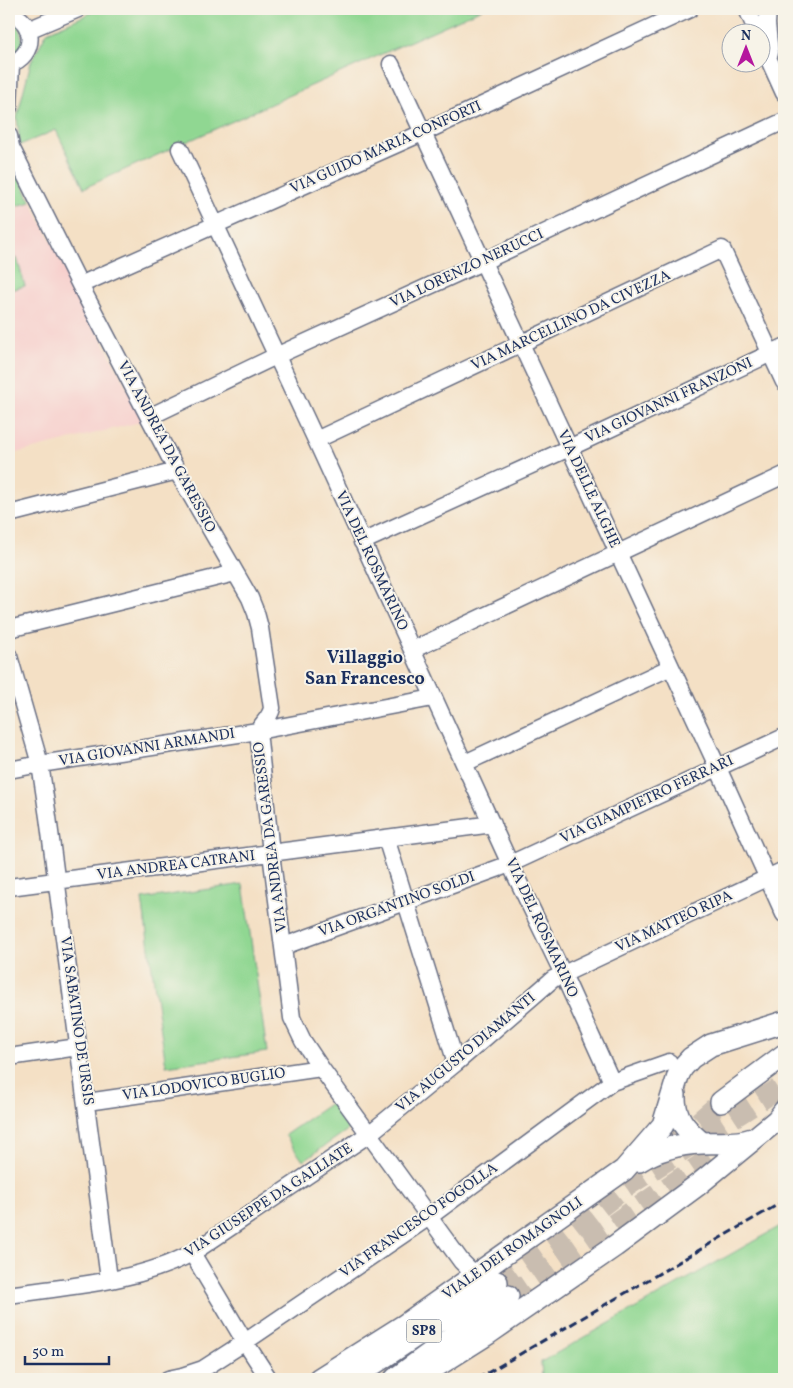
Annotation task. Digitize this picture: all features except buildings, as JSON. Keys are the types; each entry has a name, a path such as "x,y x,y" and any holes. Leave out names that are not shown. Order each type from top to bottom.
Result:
{"main road":[{"name":"VIALE DEI ROMAGNOLI","path":"318,1379 403,1326 624,1170 663,1125 682,1068 691,1058 704,1049 720,1042 784,1022"},
{"path":"721,1102 784,1056"},
{"name":"VIALE DEI ROMAGNOLI","path":"675,1089 675,1106 678,1117 690,1133 702,1143"},
{"path":"416,1379 489,1333 622,1240 699,1184 782,1117"},
{"path":"624,1170 646,1156 661,1150 702,1143 738,1143 755,1138"},
{"name":"SP8","path":"352,1379 502,1289 447,1340"},
{"path":"384,1379 447,1340"},
{"path":"395,1379 447,1340"}],"street":[{"path":"28,30 78,9"},
{"name":"VIA GUIDO MARIA CONFORTI","path":"80,285 422,133 690,9"},
{"path":"747,9 753,22"},
{"path":"768,9 768,43 772,65"},
{"path":"9,14 25,23 30,38 29,47 25,55 10,64 9,108"},
{"path":"770,61 784,93"},
{"name":"VIA DELLE ALGHE","path":"391,64 784,914"},
{"name":"VIA LORENZO NERUCCI","path":"149,417 276,356 784,122"},
{"name":"VIA ANDREA DA GARESSIO","path":"9,136 11,147 80,285 177,471 256,613 272,708 269,718 258,731 292,1018 303,1041 321,1068 461,1261 475,1275"},
{"name":"VIA DEL ROSMARINO","path":"180,149 612,1082"},
{"name":"VIA MARCELLINO DA CIVEZZA","path":"316,440 722,249 777,350"},
{"path":"777,350 784,382"},
{"name":"VIA GIOVANNI FRANZONI","path":"362,542 569,448 777,350"},
{"path":"9,514 177,471"},
{"path":"412,650 784,475"},
{"path":"9,629 235,573"},
{"name":"VIA SABATINO DE URSIS","path":"9,656 40,764 87,1102 109,1280"},
{"path":"465,763 671,667"},
{"name":"VIA GIOVANNI ARMANDI","path":"9,770 258,731 433,698"},
{"name":"VIA GIAMPIETRO FERRARI","path":"510,864 784,737"},
{"name":"VIA ANDREA CATRANI","path":"9,887 493,824"},
{"path":"386,838 456,1063"},
{"name":"VIA ORGANTINO SOLDI","path":"284,946 510,864"},
{"name":"VIA MATTEO RIPA","path":"563,974 784,870"},
{"name":"VIA AUGUSTO DIAMANTI","path":"369,1134 456,1063 553,979 563,974"},
{"path":"9,1056 78,1047"},
{"name":"VIA FRANCESCO FOGOLLA","path":"168,1379 203,1369 245,1342 429,1217 612,1082 670,1062"},
{"name":"VIA LODOVICO BUGLIO","path":"87,1102 321,1068"},
{"name":"VIA GIUSEPPE DA GALLIATE","path":"9,1295 109,1280 156,1268 192,1253 369,1134"},
{"path":"192,1253 269,1379"}],"shaded area":[{"path":"31,202 144,421 9,455 9,208"}],"green space":[{"path":"100,9 482,9 84,188 56,130 20,145 17,118 31,62 47,32"},
{"path":"9,19 19,25 23,44 9,58"},
{"path":"9,155 31,202 9,208"},
{"path":"17,258 25,286 10,290 9,260"},
{"path":"243,884 267,1052 166,1066 142,899"},
{"path":"331,1103 349,1129 303,1161 285,1135"},
{"path":"784,1224 784,1379 542,1378 541,1362"}],"tunnel":[{"path":"497,1282 563,1236 626,1187 784,1085"},
{"path":"675,1143 721,1102"},
{"path":"508,1296 741,1137"}],"railway":[{"path":"477,1379 784,1201"}],"district":[{"name":"Villaggio San Francesco","path":"365,668"}]}
